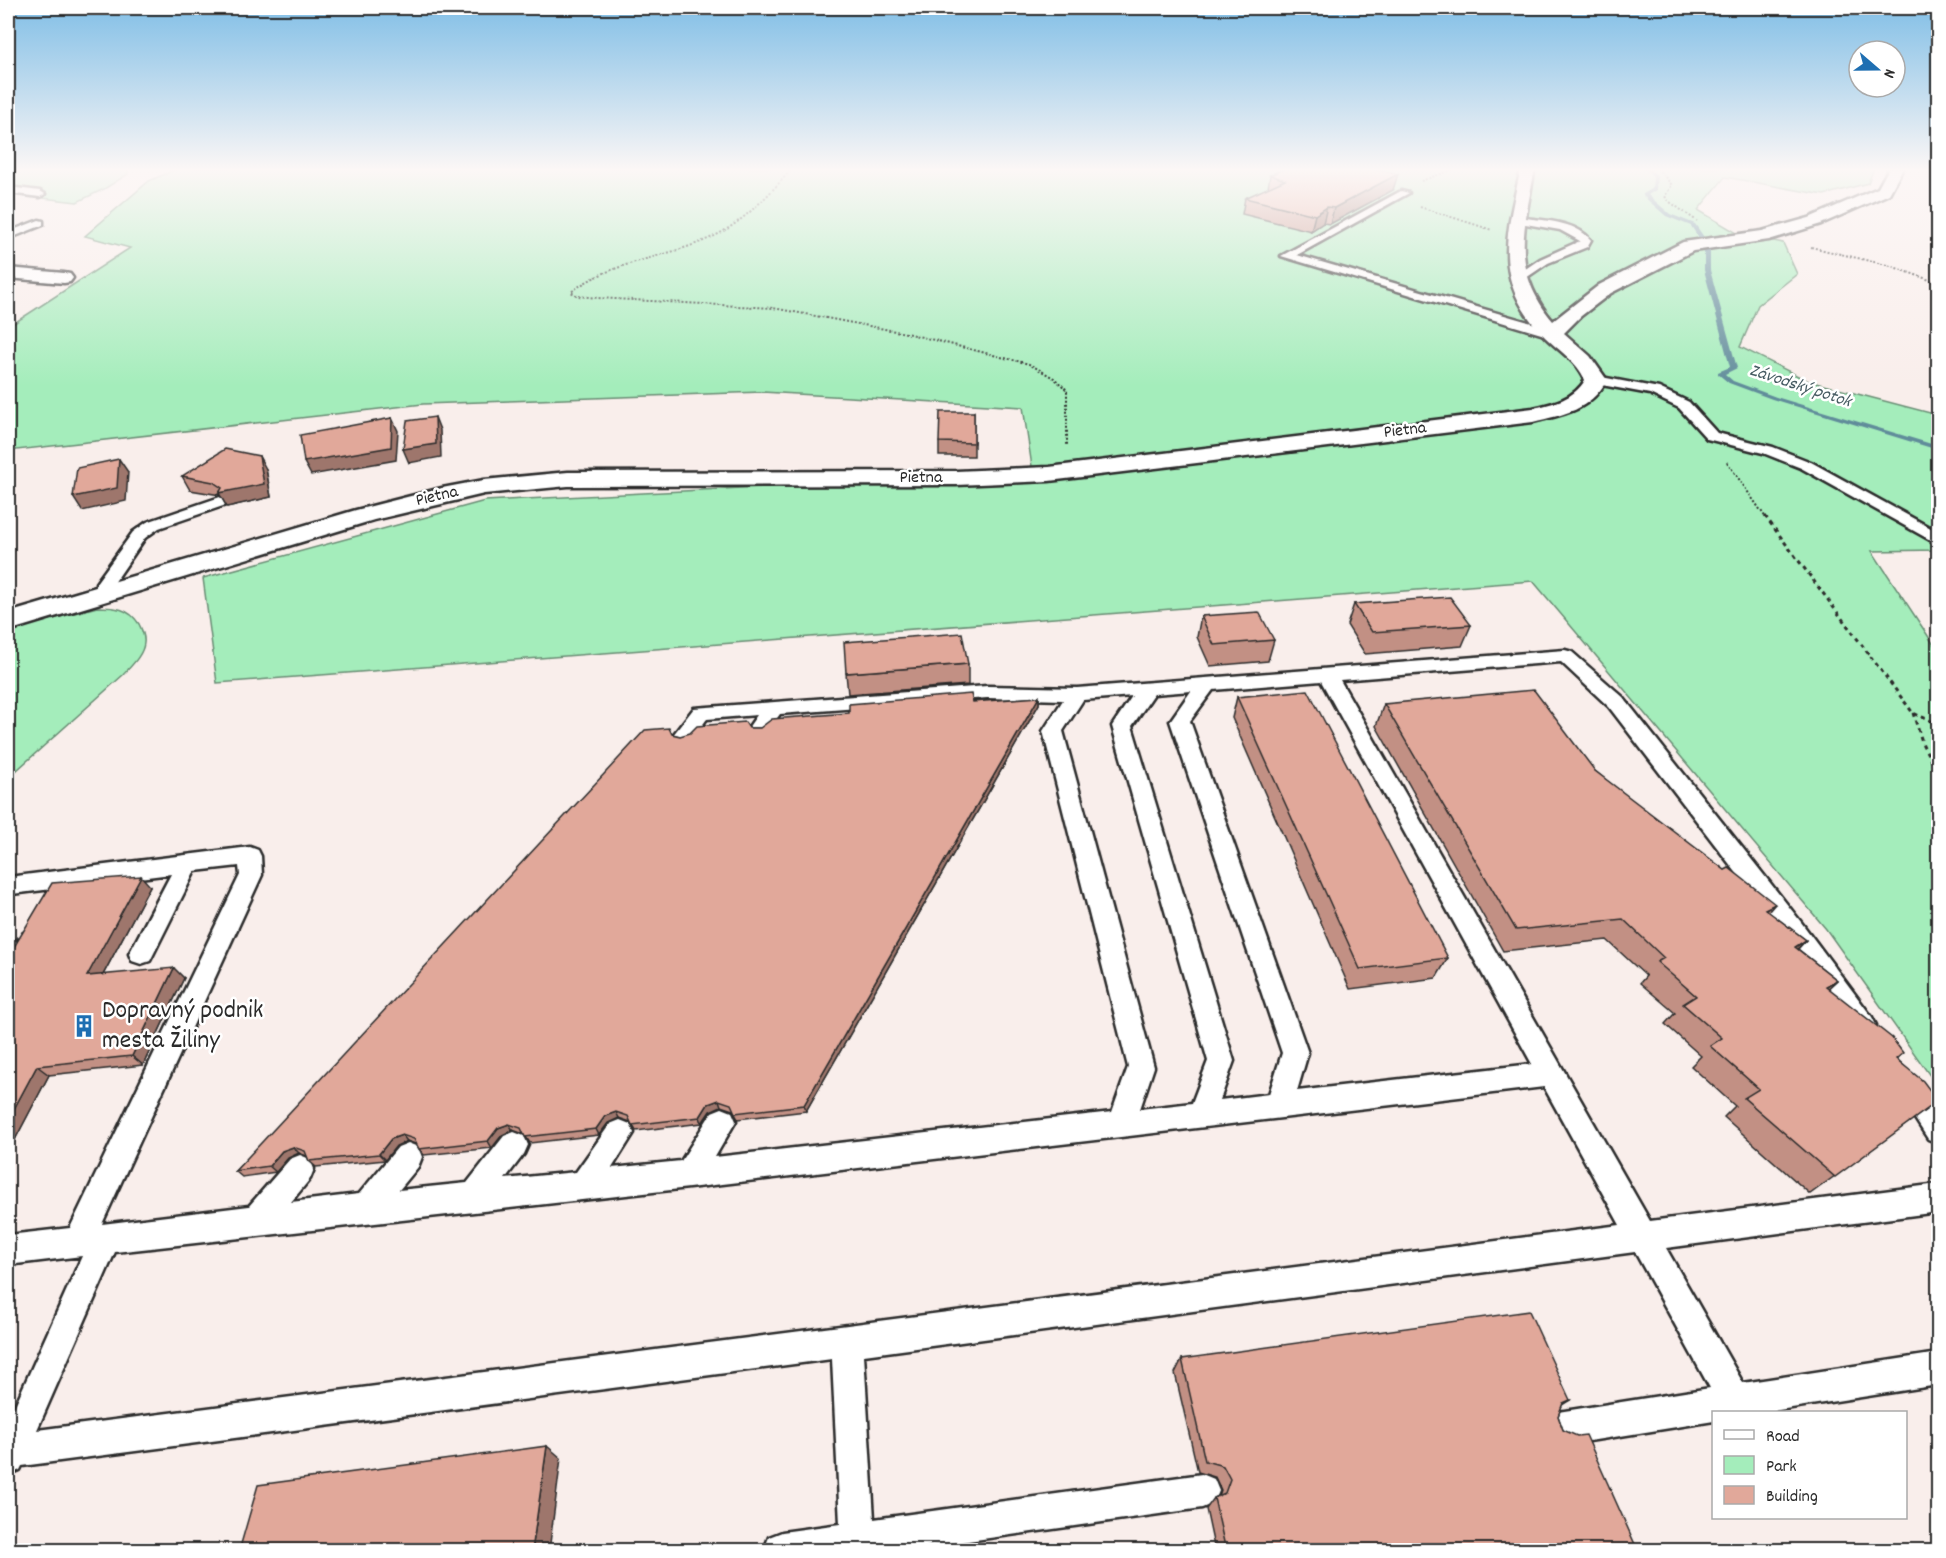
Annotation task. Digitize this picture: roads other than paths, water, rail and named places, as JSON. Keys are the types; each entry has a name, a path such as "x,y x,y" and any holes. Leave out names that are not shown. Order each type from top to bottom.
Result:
{"street":[{"path":"1516,241 1515,254 1519,278 1529,301 1552,333 1591,366 1596,380"},
{"path":"1552,333 1574,312 1605,289 1689,246 1720,241"},
{"path":"8,273 64,278"},
{"name":"Pietna","path":"8,622 365,515 442,495 484,487 568,479 956,478 1049,474 1533,415 1576,402 1592,389 1596,380"}],"lane":[{"path":"1316,241 1287,256 1552,333"},
{"path":"1519,278 1544,261 1583,244 1585,241"},
{"path":"1596,380 1654,391 1684,405 1712,436 1768,450 1806,465 1938,538"},
{"path":"105,593 105,583 139,535 153,525 220,502"},
{"path":"683,735 701,713 987,692 1077,694 1565,656 1616,702 1793,929 1876,1044"},
{"path":"1327,674 1735,1401"},
{"path":"1207,684 1180,721 1295,1053 1279,1105"},
{"path":"1148,688 1122,726 1221,1061 1202,1113"},
{"path":"976,710 987,692"},
{"path":"1077,694 1053,731 1141,1068 1121,1124"},
{"path":"904,716 916,698"},
{"path":"832,722 846,703"},
{"path":"758,728 774,708"},
{"path":"12,885 250,856 251,875 92,1241 8,1453 847,1340 1938,1198"},
{"path":"141,954 188,863"},
{"path":"1897,1072 1938,1130"},
{"path":"8,1250 1552,1074"},
{"path":"689,1174 722,1121"},
{"path":"584,1185 620,1133"},
{"path":"475,1196 514,1145"},
{"path":"367,1208 408,1157"},
{"path":"256,1220 300,1169"},
{"path":"847,1340 858,1540"},
{"path":"1558,1429 1938,1370"},
{"path":"782,1551 1202,1491"}],"waterway":[{"name":"Závodský potok","path":"1703,241 1707,246 1707,270 1734,368 1720,373 1731,382 1774,398 1938,448"}],"place":[{"name":"Dopravný podnik mesta Žiliny","path":"84,1026"}]}
